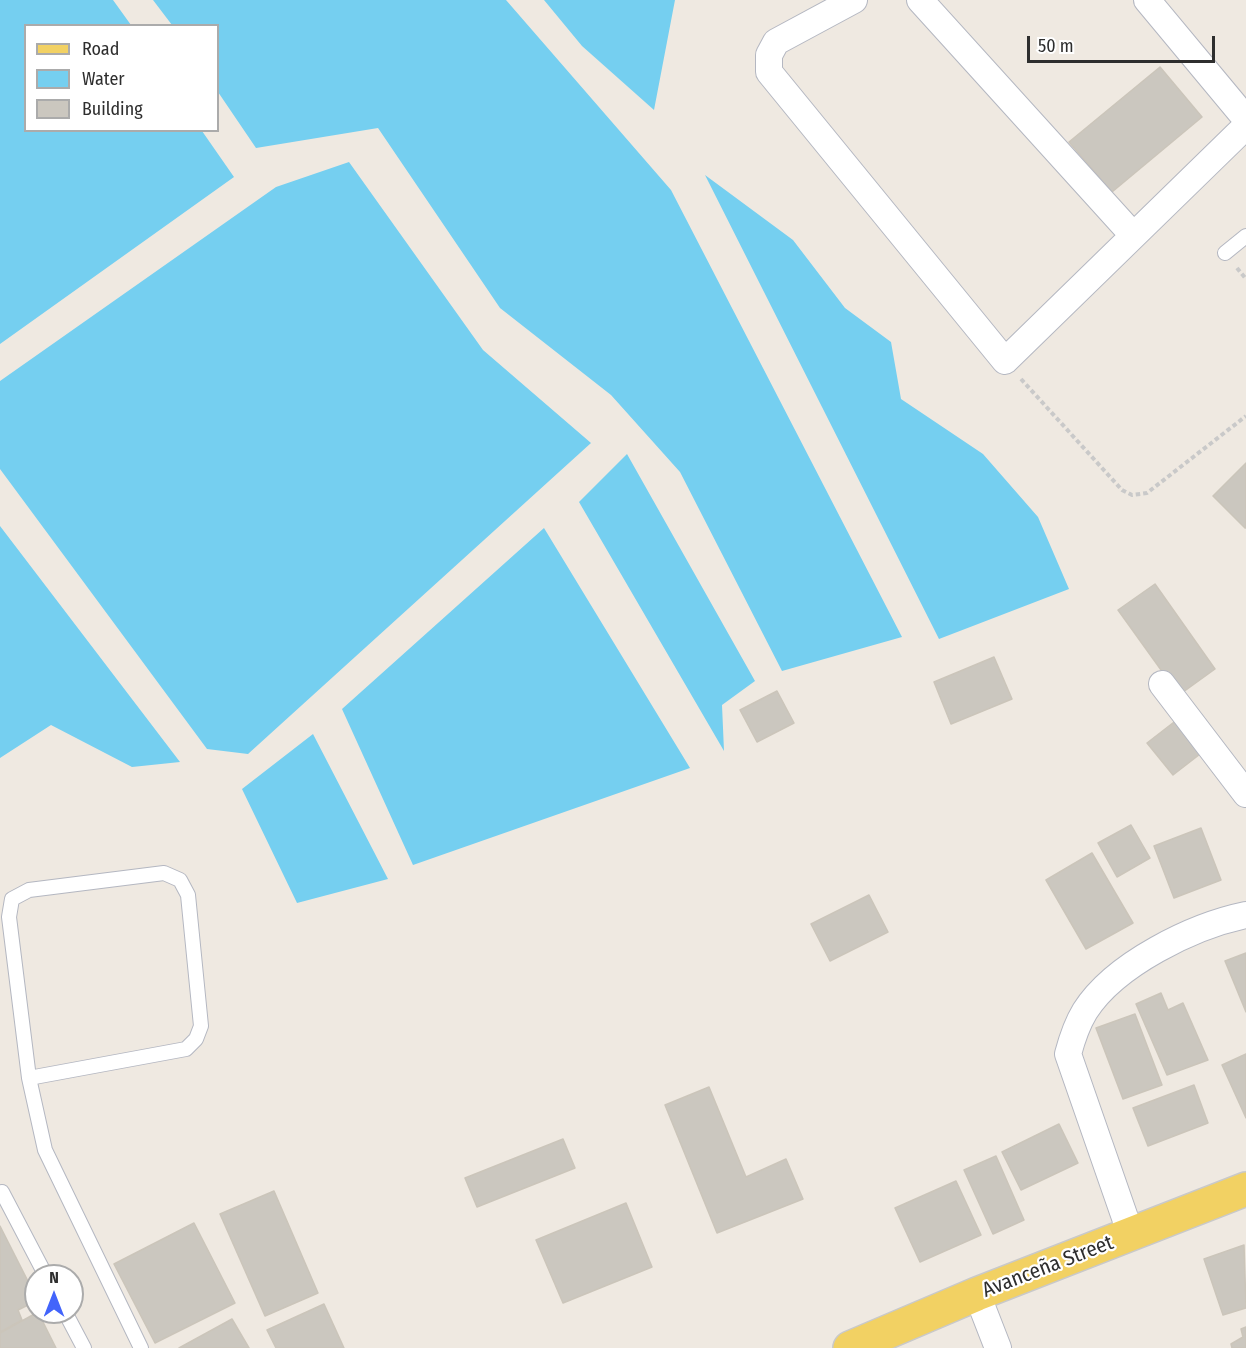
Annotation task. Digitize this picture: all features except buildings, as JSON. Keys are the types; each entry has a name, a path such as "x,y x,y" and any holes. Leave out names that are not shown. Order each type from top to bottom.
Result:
{"main road":[{"name":"Avanceña Street","path":"850,1348 977,1294 1246,1189"}],"street":[{"path":"854,0 776,42 769,55 770,72 1005,361 1132,234 1246,126"},
{"path":"920,0 1132,234"},
{"path":"1147,0 1246,119"},
{"path":"1162,684 1246,794"},
{"path":"1131,1235 1068,1054 1072,1038 1086,1010 1118,977 1160,948 1221,920 1246,915"},
{"path":"977,1294 998,1348"}],"lane":[{"path":"1225,253 1246,236"},
{"path":"29,1077 186,1048 196,1039 201,1026 188,895 180,880 164,873 29,890 12,899 9,917 29,1077 45,1150 141,1348"},
{"path":"2,1192 40,1264"},
{"path":"71,1324 84,1348"}],"path":[{"path":"1005,361 1065,429 1122,489 1132,495 1147,493 1246,416"}],"water":[{"path":"0,0 113,0 130,24 24,24 24,132 203,132 234,177 0,344"},
{"path":"153,0 506,0 671,190 902,637 782,671 680,472 611,395 500,308 378,128 256,148 219,93 219,24 171,24"},
{"path":"544,0 675,0 654,110 582,46"},
{"path":"349,162 483,350 591,443 248,754 207,749 0,469 0,381 276,187"},
{"path":"705,175 793,240 845,308 891,342 901,399 983,454 1038,517 1069,589 939,639"},
{"path":"627,454 755,681 722,705 724,751 579,502"},
{"path":"0,526 180,762 132,767 51,725 0,758"},
{"path":"544,528 690,768 413,865 342,709"},
{"path":"313,734 388,879 297,903 242,789"}]}
